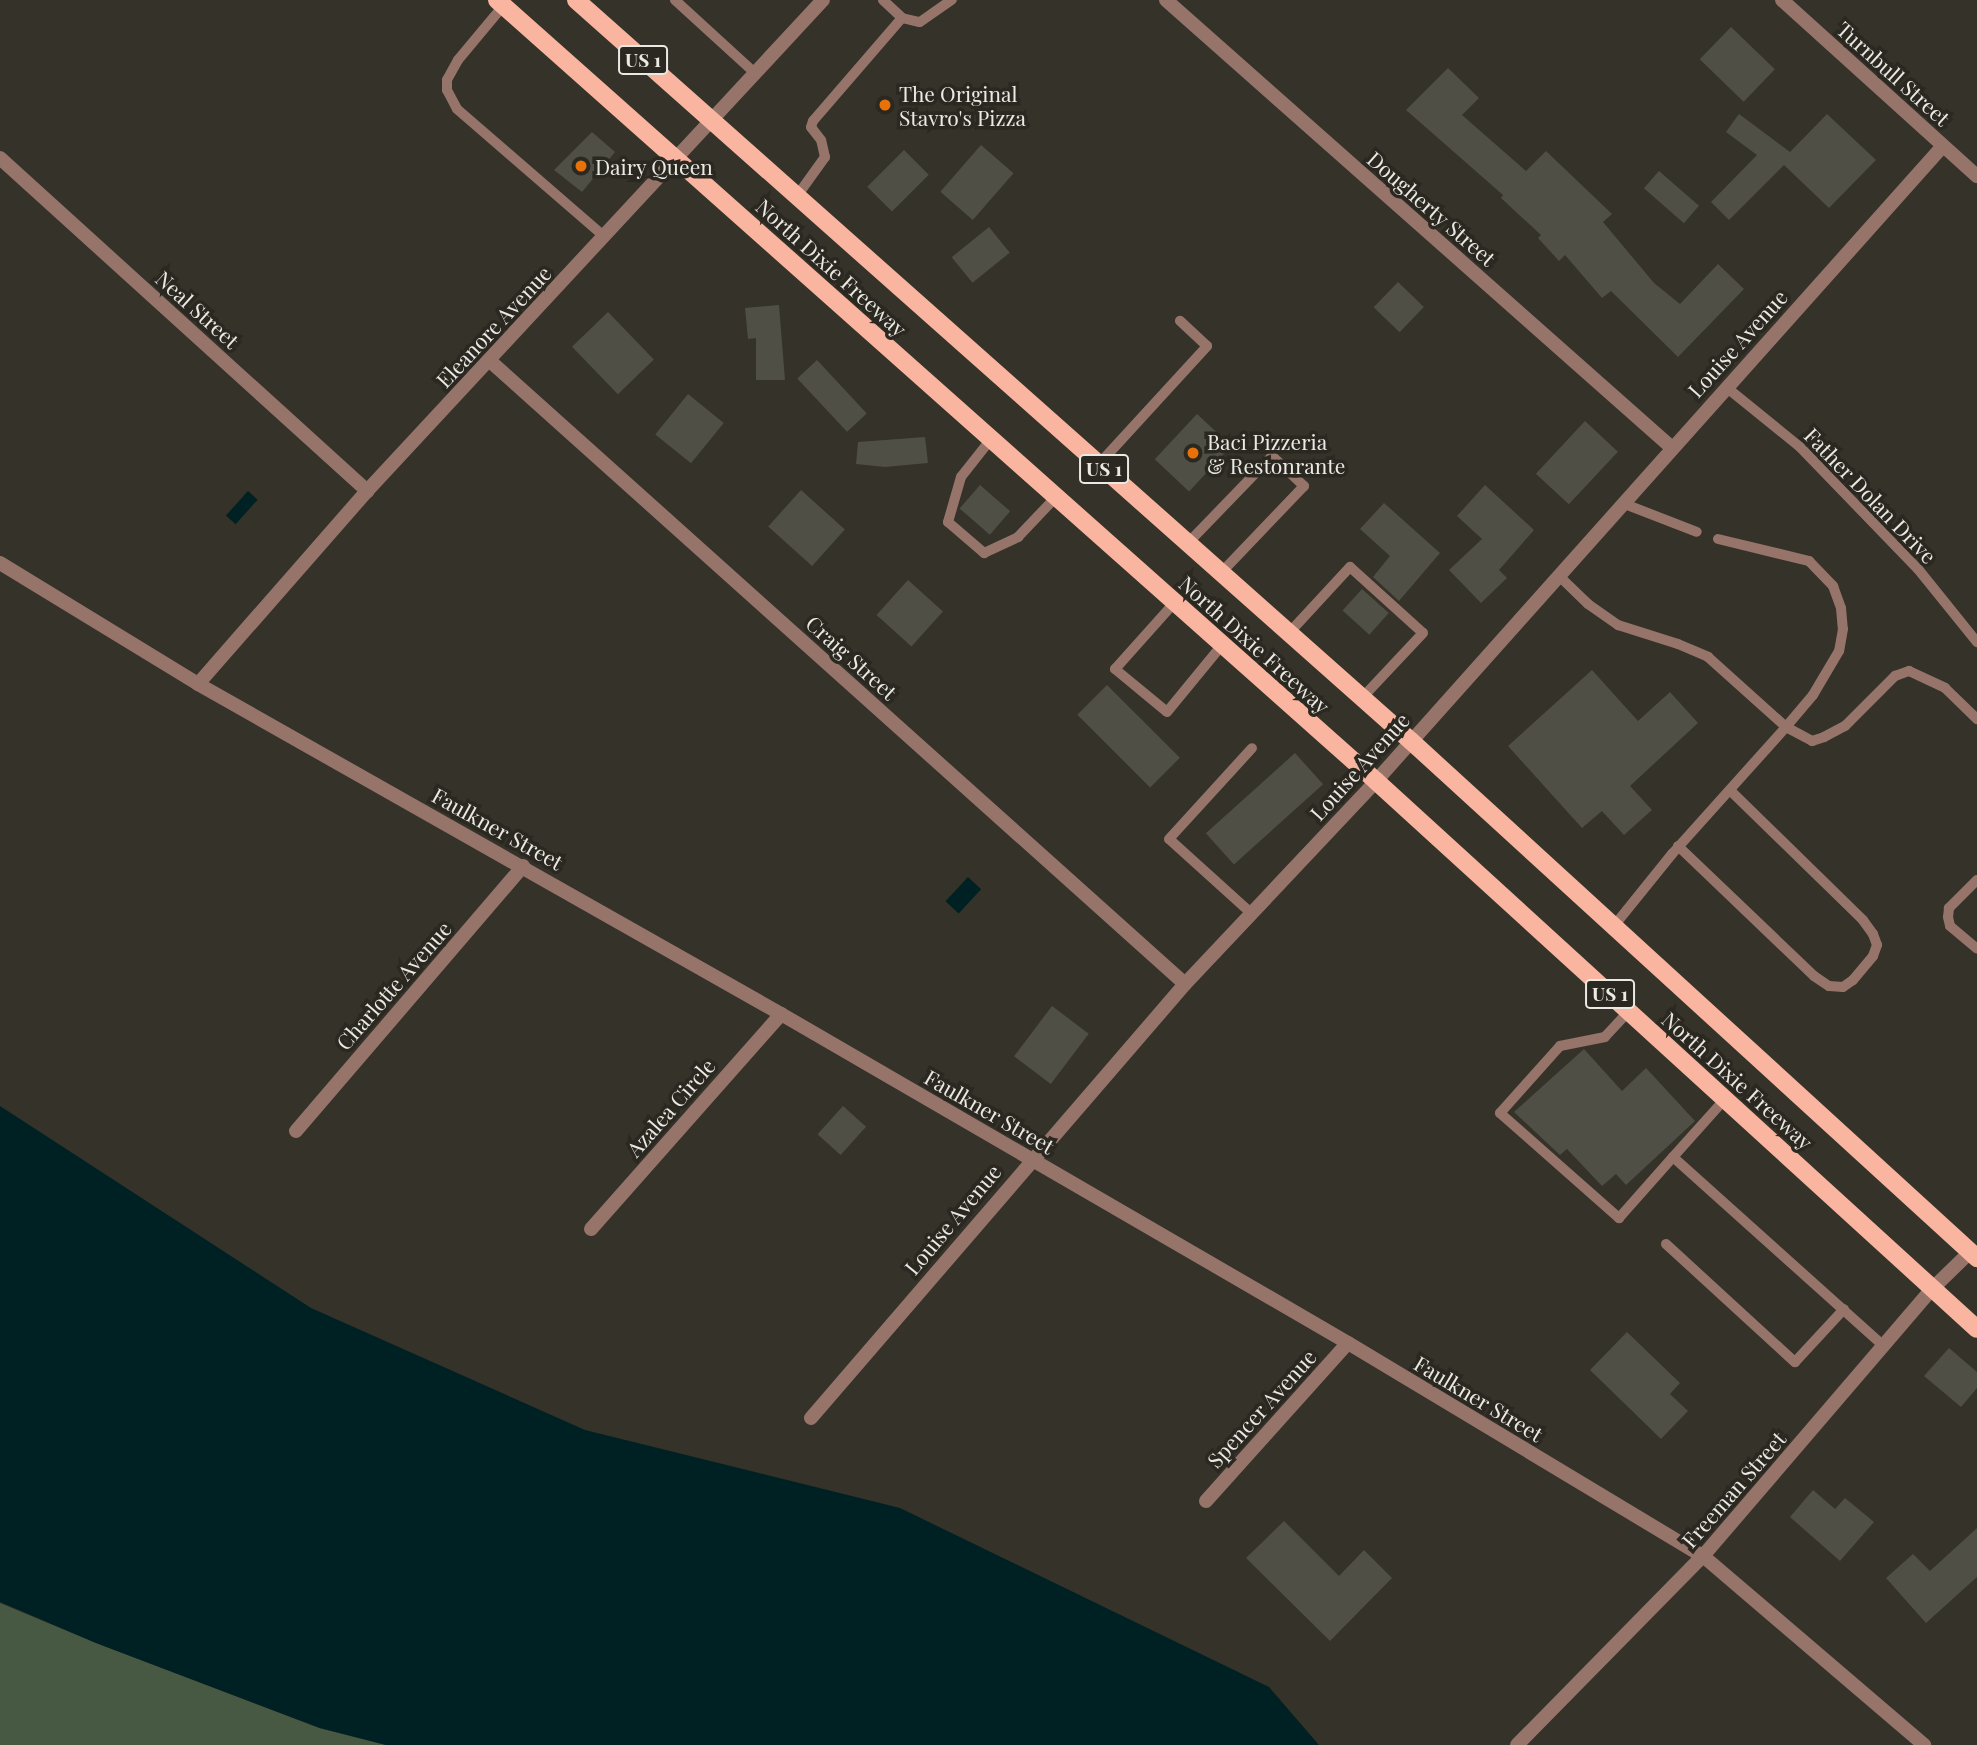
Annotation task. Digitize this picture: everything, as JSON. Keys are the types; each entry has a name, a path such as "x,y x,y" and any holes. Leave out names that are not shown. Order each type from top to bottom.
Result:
{"main road":[{"name":"North Dixie Freeway","path":"500,3 1376,781 1977,1329"},
{"name":"North Dixie Freeway","path":"586,3 711,120 1411,741 1975,1251"}],"street":[{"name":"Eleanore Avenue","path":"198,684 367,491 491,361 823,0"},
{"name":"Dougherty Street","path":"1166,0 1671,447"},
{"name":"Turnbull Street","path":"1782,0 1977,176"},
{"name":"Louise Avenue","path":"811,1418 1031,1159 1185,984 1376,781 1671,447 1943,146"},
{"name":"Neal Street","path":"0,158 367,491"},
{"name":"Craig Street","path":"491,361 1185,984"},
{"name":"Faulkner Street","path":"0,563 198,684 781,1013 1348,1343 1703,1556 1924,1745"},
{"name":"Charlotte Avenue","path":"296,1131 523,866"},
{"name":"Azalea Circle","path":"591,1229 781,1013"},
{"name":"Freeman Street","path":"1517,1745 1703,1556 1933,1288 1975,1251"},
{"name":"Spencer Avenue","path":"1206,1501 1348,1343"}],"lane":[{"path":"675,0 755,73"},
{"path":"883,0 902,18 920,22 951,0"},
{"path":"500,3 458,60 447,79 447,90 457,109 605,236"},
{"path":"797,196 825,157 821,140 811,127 813,121 902,18"},
{"path":"1099,464 1207,346 1180,321"},
{"name":"Father Dolan Drive","path":"1726,387 1800,447 1918,569 1977,642"},
{"path":"991,439 961,477 948,522 984,553 1018,537 1056,497"},
{"path":"1188,543 1272,456 1304,485 1221,573"},
{"path":"1622,503 1697,532"},
{"path":"1614,926 1678,846 1813,695 1839,651 1843,629 1841,608 1833,586 1809,561 1718,539"},
{"path":"1289,633 1350,567 1423,633 1362,698"},
{"path":"1558,575 1588,604 1618,625 1678,644 1708,657 1786,727 1812,741 1845,726 1895,676 1909,671 1945,688 1977,719"},
{"path":"1175,602 1115,669 1167,712 1222,645"},
{"path":"1251,913 1169,839 1252,748"},
{"path":"1678,846 1814,976 1829,986 1843,987 1853,981 1873,956 1877,945 1873,933 1863,920 1730,790"},
{"path":"1977,880 1949,908 1948,917 1950,926 1977,949"},
{"path":"1629,1011 1605,1037 1560,1046 1500,1113 1619,1218 1725,1099"},
{"path":"1673,1157 1884,1346"},
{"path":"1666,1244 1795,1362 1844,1309"}],"green space":[{"path":"0,1603 96,1643 319,1728 386,1745 0,1745"}],"water":[{"path":"248,491 258,500 236,524 226,516"},
{"path":"968,877 981,889 959,913 945,901"},
{"path":"0,1106 311,1308 585,1430 900,1508 1269,1687 1319,1745 386,1745 320,1728 96,1643 0,1602"}],"building":[{"path":"1731,27 1775,69 1744,102 1700,59"},
{"path":"1448,68 1479,98 1462,115 1526,171 1546,151 1612,214 1603,222 1654,283 1680,304 1718,264 1744,289 1678,357 1611,291 1602,298 1565,255 1559,261 1538,238 1541,235 1501,198 1503,195 1406,110"},
{"path":"1739,114 1790,152 1827,114 1876,160 1829,208 1784,165 1729,220 1711,202 1757,155 1726,132"},
{"name":"Dairy Queen","path":"592,132 615,152 582,192 554,170"},
{"path":"981,145 1013,173 973,220 940,192"},
{"path":"904,150 929,175 892,212 867,187"},
{"path":"1659,171 1699,206 1684,223 1644,188"},
{"path":"989,227 1010,253 972,283 952,257"},
{"path":"1398,282 1424,307 1400,332 1374,307"},
{"path":"779,305 785,380 756,380 756,338 748,339 745,308"},
{"path":"608,312 654,359 618,394 572,347"},
{"path":"817,360 867,413 847,432 797,378"},
{"path":"688,394 724,423 691,463 655,434"},
{"name":"Baci Pizzeria & Restonrante","path":"1197,414 1231,446 1189,491 1155,459"},
{"path":"1585,421 1618,452 1569,504 1536,474"},
{"path":"925,437 928,463 885,467 856,464 858,442"},
{"path":"980,485 1010,511 990,535 960,508"},
{"path":"1485,485 1534,530 1499,570 1507,578 1481,603 1449,570 1482,539 1457,516"},
{"path":"801,490 845,529 812,566 768,526"},
{"path":"1384,503 1440,553 1399,601 1373,577 1390,556 1360,529"},
{"path":"908,580 943,611 911,646 877,615"},
{"path":"1362,589 1389,613 1369,635 1343,611"},
{"path":"1592,670 1638,721 1670,692 1698,723 1630,786 1652,810 1624,835 1602,811 1582,828 1508,746"},
{"path":"1107,685 1180,758 1150,788 1077,715"},
{"path":"1295,753 1323,784 1234,865 1206,833"},
{"path":"1052,1006 1089,1034 1051,1084 1014,1056"},
{"path":"1584,1049 1622,1091 1646,1068 1695,1121 1626,1185 1616,1174 1602,1186 1567,1149 1560,1155 1514,1112"},
{"path":"843,1106 866,1127 841,1155 818,1134"},
{"path":"1627,1332 1680,1383 1670,1394 1688,1411 1661,1439 1590,1370"},
{"path":"1949,1348 1977,1372 1977,1388 1961,1407 1924,1376"},
{"path":"1813,1490 1835,1509 1845,1498 1874,1522 1840,1561 1790,1517"},
{"path":"1284,1521 1339,1576 1364,1550 1392,1578 1330,1641 1246,1558"},
{"path":"1977,1528 1977,1577 1926,1623 1886,1578 1913,1554 1930,1571"}],"place":[{"name":"The Original Stavro's Pizza","path":"885,105"},
{"name":"Dairy Queen","path":"581,166"},
{"name":"Baci Pizzeria & Restonrante","path":"1193,453"}]}
